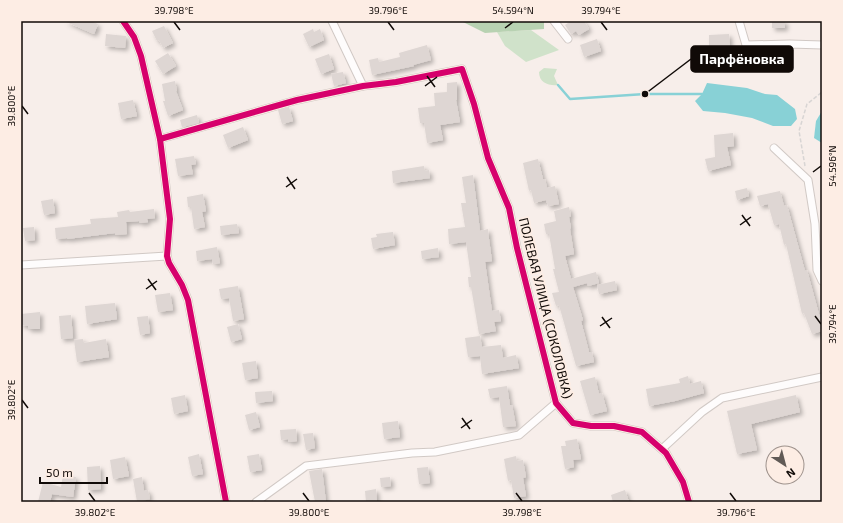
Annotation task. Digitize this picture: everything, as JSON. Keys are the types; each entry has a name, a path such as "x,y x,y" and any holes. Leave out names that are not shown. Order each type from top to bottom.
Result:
{"street":[{"path":"124,21 134,37 141,56 160,139 170,218 167,256 169,263 188,300 226,502"},
{"path":"160,139 297,100 363,86 332,21"},
{"path":"554,21 568,39"},
{"path":"740,21 746,45 822,45"},
{"name":"ПОЛЕВАЯ УЛИЦА (СОКОЛОВКА)","path":"363,86 396,82 462,69 474,104 488,158 509,208 517,248 556,403 573,423 591,426 614,426 642,432 666,453 683,482 689,502"},
{"path":"774,148 808,180 815,224 817,270 822,281"},
{"path":"21,265 167,256"},
{"path":"662,449 702,412 722,398 822,377"},
{"path":"256,502 306,466 412,453 435,452 519,435 556,403"}],"path":[{"path":"806,166 799,131 807,104 822,92"}],"green space":[{"path":"461,21 544,21 544,29 485,33"},
{"path":"531,30 559,50 526,62 505,46 497,32"},
{"path":"544,68 557,69 554,76 558,85 545,83 541,79 539,72"}],"water":[{"path":"707,83 747,88 765,94 777,95 795,109 797,119 791,126 773,126 752,118 703,111 695,101 702,94"},
{"path":"822,111 822,143 814,138 816,121"}],"building":[{"path":"64,21 90,21 98,24 94,34"},
{"path":"571,21 584,21 589,29 579,35 576,31 571,34 565,25"},
{"path":"772,21 785,21 785,28 772,28"},
{"path":"164,26 173,43 163,48 159,40 157,41 152,31"},
{"path":"313,29 314,32 320,29 324,40 309,47 303,34"},
{"path":"106,34 126,36 125,48 105,46"},
{"path":"729,34 730,46 709,48 709,35"},
{"path":"597,39 601,51 584,57 580,45"},
{"path":"427,45 431,60 413,65 414,66 372,75 369,60 378,58 379,62 400,57 399,53"},
{"path":"168,53 176,66 163,74 155,61"},
{"path":"329,54 334,69 321,74 315,59"},
{"path":"343,72 346,83 334,86 331,74"},
{"path":"175,81 176,91 183,110 168,116 163,101 165,101 162,84"},
{"path":"457,82 456,100 460,122 440,125 443,140 427,143 424,123 420,123 418,108 435,106 434,93 447,92 447,83"},
{"path":"133,100 137,116 121,119 118,103"},
{"path":"289,107 293,121 282,124 278,110"},
{"path":"197,115 199,123 182,127 180,120"},
{"path":"243,127 248,140 228,148 223,135"},
{"path":"733,133 734,146 727,147 731,165 708,171 705,159 715,157 714,135"},
{"path":"194,156 196,164 191,165 193,174 178,176 175,159"},
{"path":"538,159 547,188 555,186 559,204 548,206 546,200 534,203 531,190 529,191 523,163"},
{"path":"424,166 425,171 429,170 430,178 393,183 392,171"},
{"path":"473,175 480,231 488,229 492,261 485,262 492,311 499,310 501,321 494,322 496,331 479,334 471,287 469,287 468,277 471,277 466,242 449,244 448,229 465,227 461,203 466,203 462,177"},
{"path":"747,188 749,196 737,200 735,191"},
{"path":"780,191 784,206 787,205 805,271 807,270 820,318 822,317 822,331 812,334 804,313 802,314 786,244 784,245 779,224 774,225 768,204 760,206 757,196"},
{"path":"203,194 206,211 202,212 205,227 194,229 191,207 188,207 187,197"},
{"path":"53,199 55,213 44,215 41,201"},
{"path":"569,207 571,216 569,217 570,229 574,254 565,256 571,279 596,272 599,283 588,286 587,283 573,287 583,320 581,321 589,352 592,352 594,362 576,366 559,305 556,306 552,293 559,292 553,269 555,269 549,234 546,234 544,224 556,221 554,211"},
{"path":"154,209 155,218 147,219 148,222 126,222 127,234 115,235 115,233 56,239 55,228 91,224 90,219 118,217 117,212"},
{"path":"237,224 239,233 221,235 220,226"},
{"path":"34,227 35,240 25,241 23,228"},
{"path":"393,232 395,245 373,249 371,238 377,237 376,234"},
{"path":"217,247 220,263 213,264 212,259 197,261 196,251"},
{"path":"438,248 439,257 422,259 421,251"},
{"path":"615,281 617,290 599,294 597,285"},
{"path":"238,286 244,319 233,321 229,298 221,299 219,289"},
{"path":"170,293 173,310 158,312 155,295"},
{"path":"115,303 117,319 87,324 85,306"},
{"path":"40,312 40,329 28,329 28,326 21,325 21,314"},
{"path":"71,315 73,338 61,339 59,316"},
{"path":"148,316 150,333 140,335 137,317"},
{"path":"238,324 242,339 231,342 227,327"},
{"path":"480,336 482,347 501,345 503,358 516,355 519,368 482,374 480,356 468,357 465,338"},
{"path":"83,339 84,343 106,339 109,357 77,362 74,340"},
{"path":"256,361 258,378 245,380 242,363"},
{"path":"688,376 690,384 701,381 704,393 649,406 646,389 680,383 679,379"},
{"path":"595,377 599,394 602,393 607,411 590,415 580,381"},
{"path":"507,386 510,405 512,405 516,426 503,427 499,397 490,398 488,389"},
{"path":"272,391 273,401 256,403 255,392"},
{"path":"185,395 188,411 174,414 171,398"},
{"path":"796,395 800,412 751,424 757,450 737,454 727,411"},
{"path":"256,412 260,427 249,430 245,415"},
{"path":"398,421 400,437 384,439 382,423"},
{"path":"296,429 297,441 288,442 288,439 281,440 280,430"},
{"path":"313,433 315,448 306,450 303,434"},
{"path":"577,439 581,459 573,460 574,467 565,469 561,446 566,446 565,441"},
{"path":"199,454 203,474 192,476 188,457"},
{"path":"259,454 262,470 250,472 247,456"},
{"path":"516,456 517,461 523,460 526,477 523,478 526,496 514,498 511,480 508,481 504,459"},
{"path":"125,457 129,476 113,479 110,460"},
{"path":"100,466 101,489 88,490 87,467"},
{"path":"428,467 430,483 419,484 417,468"},
{"path":"322,469 326,502 315,502 309,471"},
{"path":"63,475 76,477 73,497 52,494 50,502 38,502 43,482 61,487"},
{"path":"142,477 144,491 148,490 150,499 137,502 133,479"},
{"path":"390,477 391,486 381,487 380,478"},
{"path":"376,489 377,502 366,502 365,491"},
{"path":"625,490 629,502 613,502 611,495"}],"waterway":[{"path":"558,85 570,99 645,94 702,94"}],"cycle path":[{"path":"123,21 134,37 141,56 160,139 170,219 167,256 169,263 182,285 188,300 226,502"},
{"path":"160,139 297,100 363,86 396,82 462,69 474,104 488,158 509,208 517,248 556,403 573,423 591,426 614,426 642,432 666,453 683,482 689,502"}],"place":[{"name":"Парфёновка","path":"645,94"}]}
